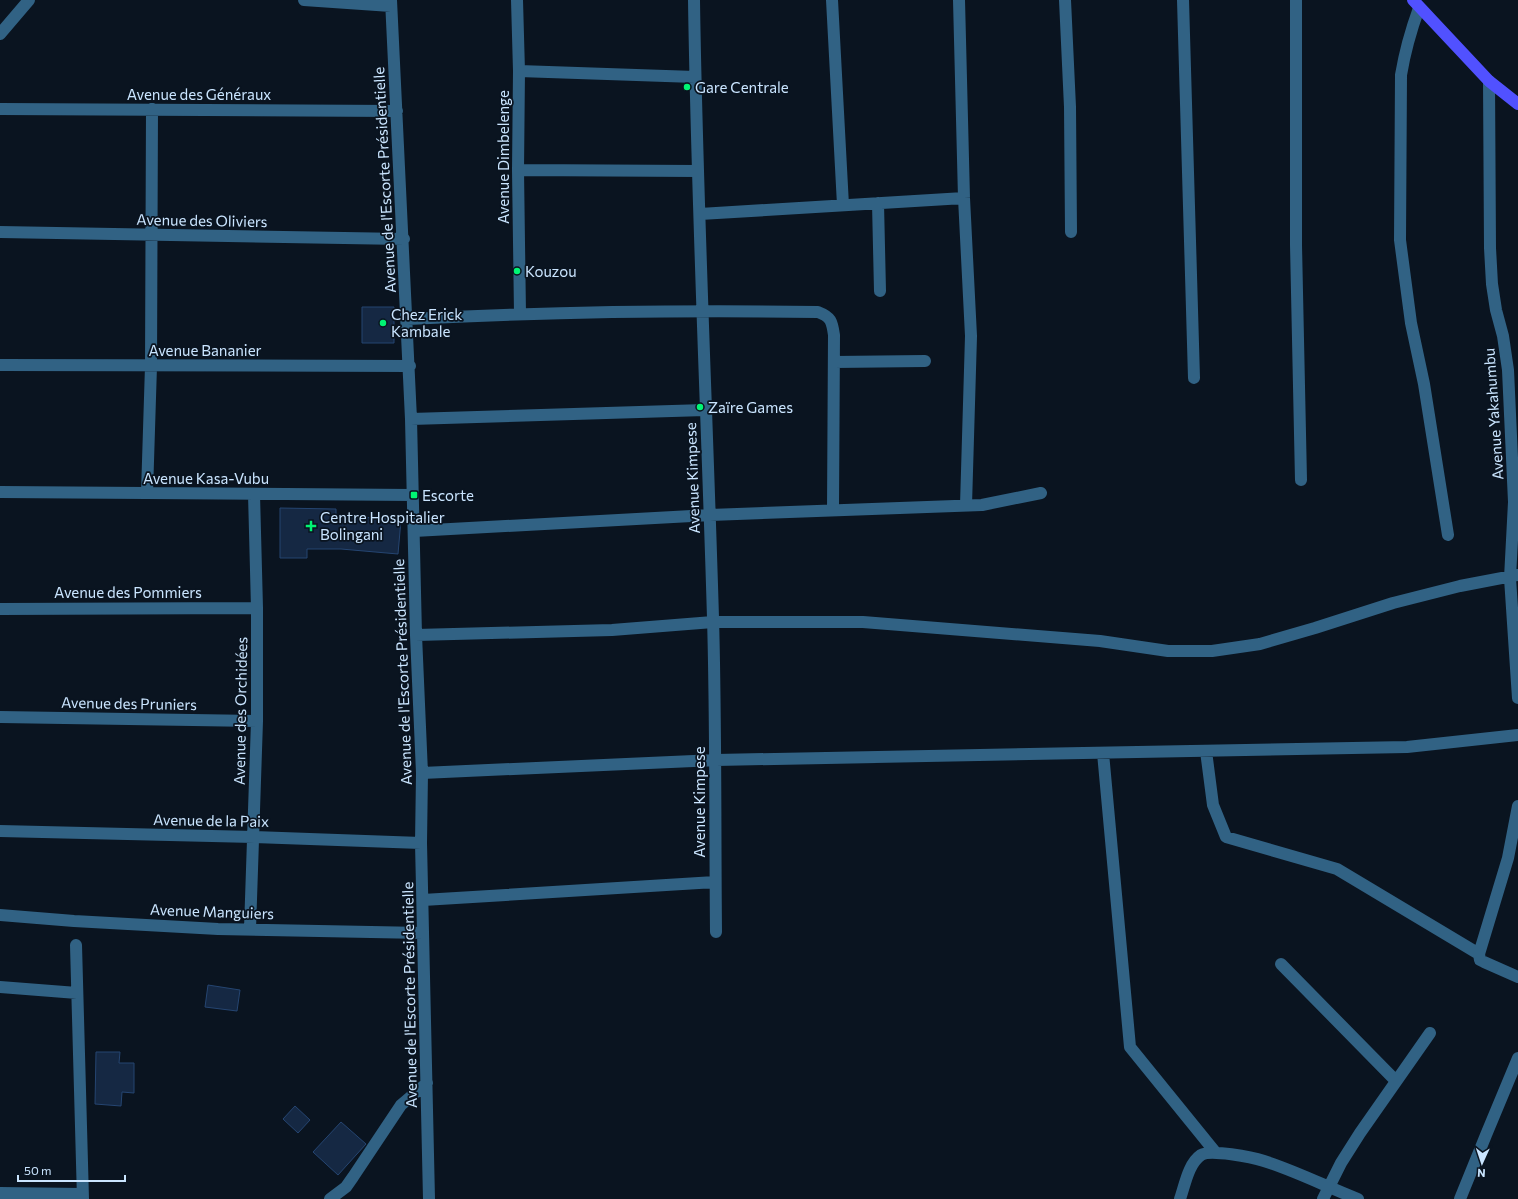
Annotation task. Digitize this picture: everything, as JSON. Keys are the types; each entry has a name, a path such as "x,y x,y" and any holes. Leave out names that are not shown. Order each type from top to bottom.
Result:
{"main road":[{"path":"1416,4 1489,80 1518,104"}],"street":[{"path":"0,34 29,0"},
{"path":"304,0 391,3"},
{"name":"Avenue Dimbelenge","path":"517,0 519,71 518,170 520,314"},
{"name":"Avenue Kimpese","path":"694,0 705,410 713,622 716,760 716,932"},
{"path":"832,0 843,205"},
{"path":"959,0 964,198 971,336 966,505"},
{"path":"1065,0 1070,107 1071,232"},
{"path":"1183,0 1194,378"},
{"path":"1296,0 1296,245 1301,480"},
{"name":"Avenue de l'Escorte Présidentielle","path":"391,3 410,366 416,635 422,773 421,843 429,1199"},
{"path":"1416,4 1406,48 1402,75 1400,240 1411,323 1424,384 1448,535"},
{"path":"519,71 695,77"},
{"name":"Avenue Yakahumbu","path":"1489,80 1491,269 1496,310 1503,336 1508,370 1514,502 1514,577 1518,698"},
{"name":"Avenue des Généraux","path":"0,109 397,111"},
{"path":"147,493 151,366 150,235 152,109"},
{"path":"518,170 698,170"},
{"path":"700,214 964,198"},
{"path":"878,203 880,291"},
{"name":"Avenue des Oliviers","path":"0,232 404,239"},
{"path":"407,319 520,314 703,310 818,312 827,316 832,323 834,336 833,509"},
{"path":"834,362 925,361"},
{"name":"Avenue Bananier","path":"0,365 410,366"},
{"path":"411,419 705,410"},
{"name":"Avenue Kasa-Vubu","path":"0,492 412,495"},
{"path":"414,531 833,509 982,505 1041,493"},
{"name":"Avenue des Orchidées","path":"250,929 257,721 257,608 254,494"},
{"path":"416,635 612,630 713,622 863,622 1100,641 1168,652 1212,651 1260,644 1393,603 1460,586 1514,577"},
{"name":"Avenue des Pommiers","path":"0,608 257,608"},
{"name":"Avenue des Pruniers","path":"0,717 257,721"},
{"path":"422,773 716,760 1407,747 1518,735"},
{"path":"1206,751 1213,805 1226,837 1337,869 1480,957 1518,977"},
{"path":"1103,753 1130,1046 1216,1153"},
{"path":"1480,957 1508,858 1518,806"},
{"name":"Avenue de la Paix","path":"0,831 254,837 421,843"},
{"path":"423,900 715,882"},
{"name":"Avenue Manguiers","path":"0,915 74,921 218,929 423,933"},
{"path":"0,1193 82,1196 76,945"},
{"path":"1281,964 1396,1081"},
{"path":"0,987 77,992"},
{"path":"1323,1199 1341,1163 1360,1133 1430,1033"},
{"path":"1460,1199 1516,1066"},
{"path":"330,1199 346,1187 401,1106 427,1083"},
{"path":"1180,1199 1195,1160 1202,1154 1216,1153 1236,1155 1264,1161 1358,1199"}],"building":[{"path":"362,307 394,307 394,343 362,343"},
{"path":"280,508 336,509 336,515 401,520 398,554 341,549 307,549 307,558 280,558"},
{"path":"208,985 240,990 237,1011 205,1007"},
{"path":"96,1052 120,1052 119,1063 134,1063 134,1093 122,1092 121,1106 95,1104"},
{"path":"295,1106 310,1120 298,1133 283,1119"},
{"path":"341,1122 366,1144 338,1175 313,1152"}],"place":[{"name":"Gare Centrale","path":"687,87"},
{"name":"Kouzou","path":"517,271"},
{"name":"Chez Erick Kambale","path":"383,323"},
{"name":"Zaïre Games","path":"700,407"},
{"name":"Escorte","path":"414,495"},
{"name":"Centre Hospitalier Bolingani","path":"311,526"}]}
